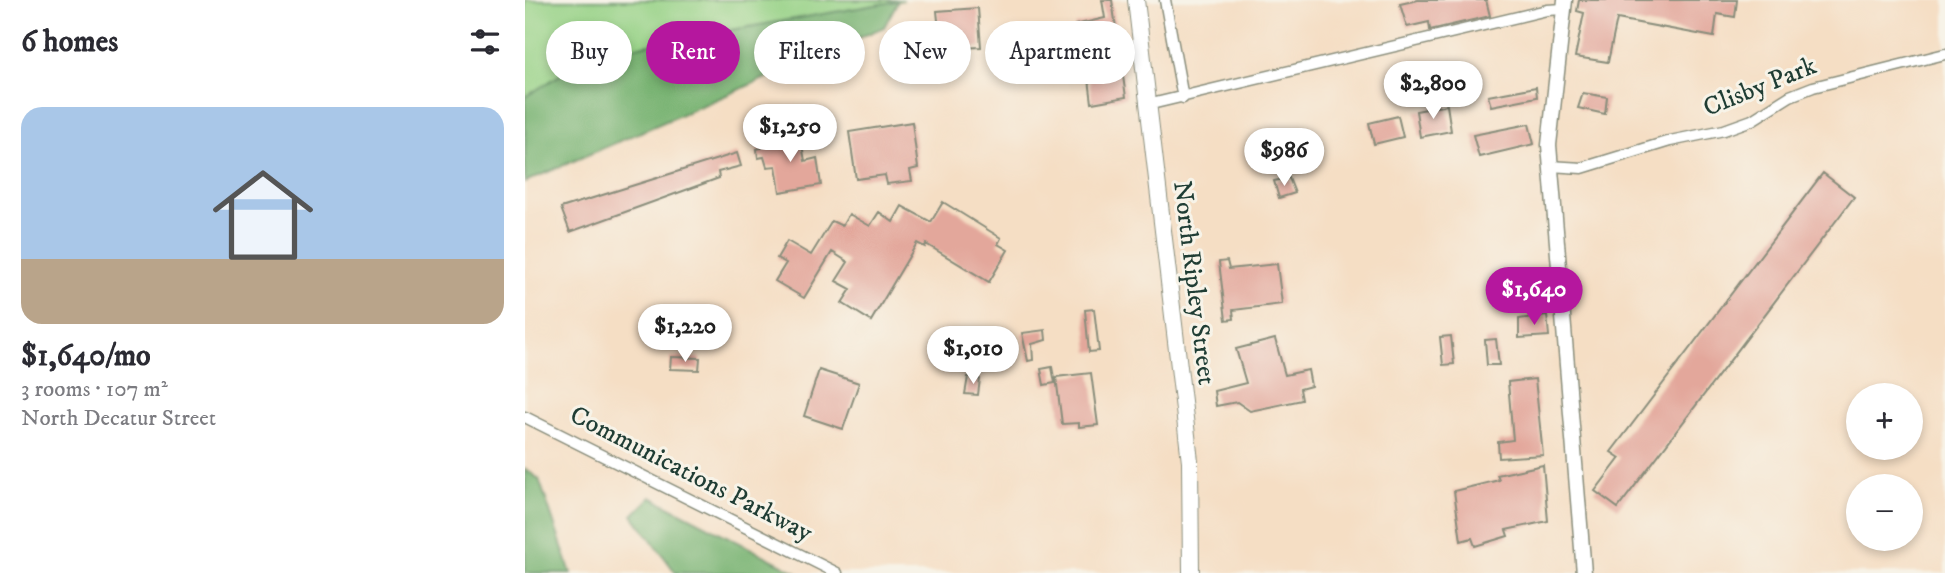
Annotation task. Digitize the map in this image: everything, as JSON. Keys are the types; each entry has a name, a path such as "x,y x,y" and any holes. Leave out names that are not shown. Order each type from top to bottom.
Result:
{"main road":[{"name":"North Ripley Street","path":"1136,0 1190,461 1191,573"}],"street":[{"path":"1165,0 1183,98"},
{"path":"1147,106 1564,4 1550,120 1550,166 1584,573"},
{"name":"Clisby Park","path":"1550,166 1582,168 1670,141 1724,130 1752,120 1790,96 1813,87 1945,54"},
{"name":"Communications Parkway","path":"525,417 837,573"}],"green space":[{"path":"525,0 904,0 783,21 754,21 754,26 740,29 740,21 646,21 646,45 632,47 632,21 546,21 546,84 525,97"},
{"path":"898,1 887,21 879,21 879,29 865,35 865,21 783,21"},
{"path":"754,26 754,83 525,182 525,97 546,84 632,84 632,47 646,45 646,84 740,84 740,29"},
{"path":"525,469 539,479 571,573 525,573"},
{"path":"651,497 798,573 676,573 633,515"}],"building":[{"path":"1102,0 1112,0 1115,21 1092,21 1105,18"},
{"path":"1418,0 1486,0 1490,16 1430,30 1429,22 1407,27 1400,4"},
{"path":"1579,0 1737,0 1735,17 1717,14 1714,37 1617,19 1608,62 1575,57 1584,13 1577,11"},
{"path":"978,8 981,47 971,48 971,21 938,21 937,11"},
{"path":"1090,84 1124,84 1126,97 1092,103"},
{"path":"1536,87 1537,97 1491,106 1488,96"},
{"path":"1583,93 1607,97 1605,114 1578,108"},
{"path":"1447,105 1451,131 1420,137 1416,111"},
{"path":"1398,116 1403,137 1374,144 1369,123"},
{"path":"912,122 918,168 910,170 912,181 887,184 885,175 856,179 849,132"},
{"path":"1529,124 1534,144 1479,157 1473,135"},
{"path":"796,135 798,145 802,145 805,161 817,158 821,185 780,192 776,166 767,167 764,157 758,158 757,149 764,147 763,142"},
{"path":"737,153 741,166 718,172 719,178 570,232 561,208"},
{"path":"1823,173 1854,197 1618,508 1595,491 1620,458 1611,452"},
{"path":"1289,178 1295,193 1279,198 1274,181"},
{"path":"943,202 1001,238 998,244 1008,250 989,282 926,244 925,247 917,243 871,321 842,303 851,289 836,281 848,262 832,252 804,298 775,281 786,263 777,258 787,241 811,255 832,221 842,226 849,214 870,226 879,212 893,222 902,206 931,222"},
{"path":"1227,261 1229,269 1277,264 1282,304 1233,310 1234,319 1226,320 1219,262"},
{"path":"1094,309 1099,351 1089,352 1085,310"},
{"path":"1547,315 1549,336 1519,338 1519,319"},
{"path":"1045,330 1046,340 1032,344 1033,360 1028,361 1022,333"},
{"path":"1451,336 1454,364 1443,365 1440,337"},
{"path":"1275,339 1285,375 1308,370 1311,386 1300,389 1302,400 1250,411 1237,402 1216,406 1214,391 1246,383 1236,349"},
{"path":"1496,339 1499,365 1487,365 1485,340"},
{"path":"671,357 700,358 699,370 670,369"},
{"path":"1052,367 1055,383 1044,385 1041,369"},
{"path":"819,370 859,383 843,429 804,416"},
{"path":"1091,373 1098,425 1079,427 1079,423 1062,424 1056,377"},
{"path":"968,377 980,379 978,395 965,394"},
{"path":"1535,379 1543,455 1499,458 1498,442 1513,440 1508,382"},
{"path":"1543,465 1548,521 1506,530 1508,536 1475,546 1472,538 1461,541 1454,491 1499,480 1497,475"}]}
